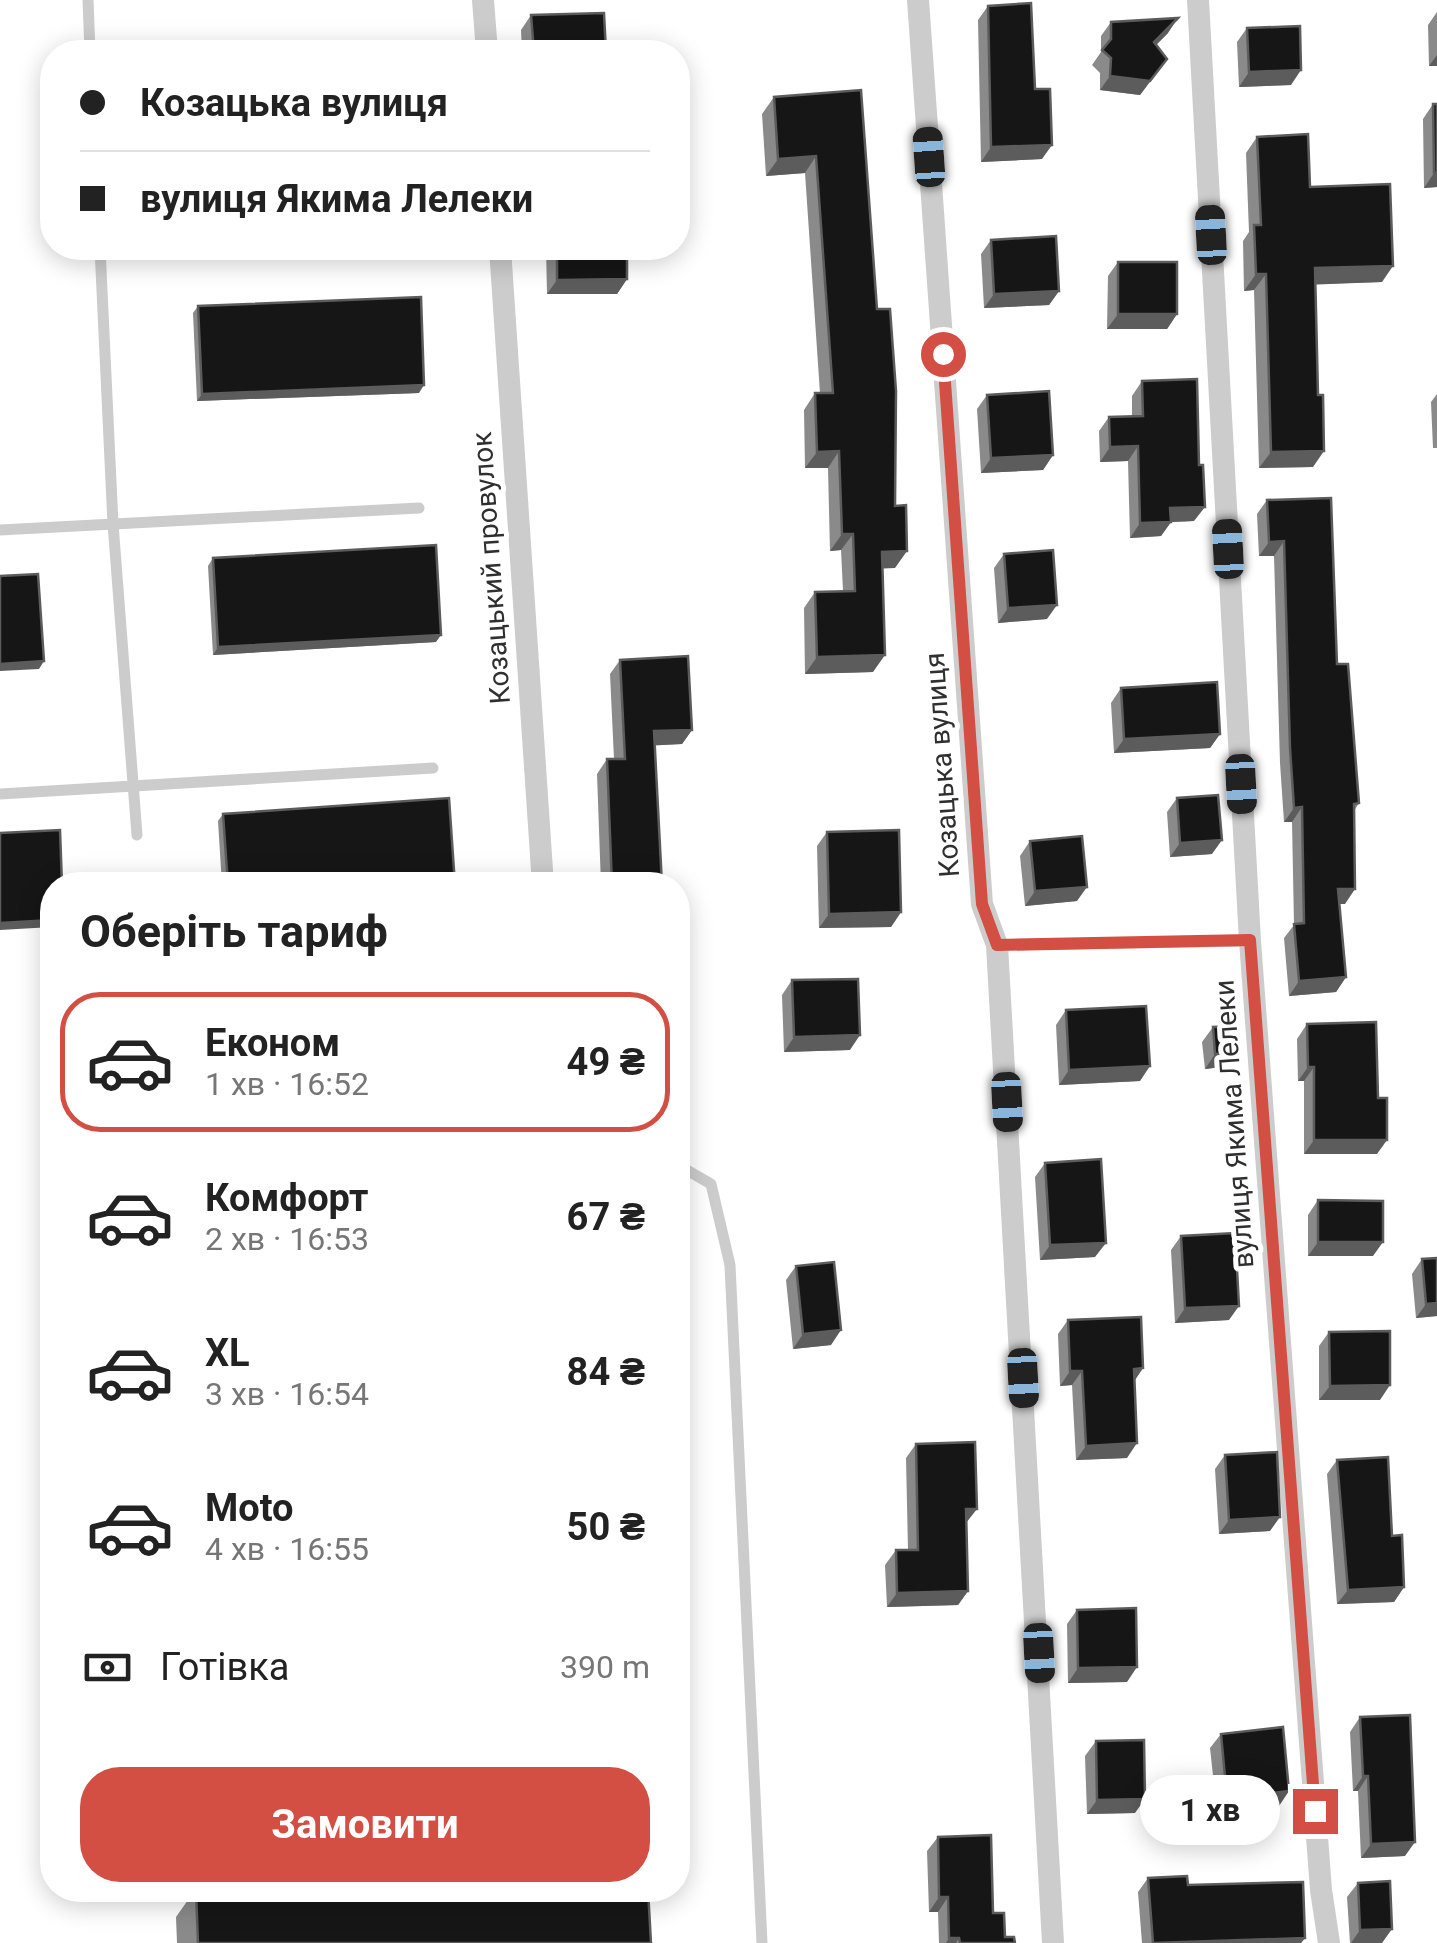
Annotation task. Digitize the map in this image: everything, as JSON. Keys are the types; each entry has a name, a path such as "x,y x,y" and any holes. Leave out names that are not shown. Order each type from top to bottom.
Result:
{"street":[{"path":"483,0 485,40"},
{"name":"Козацька вулиця","path":"918,0 982,904 997,945 1053,1943"},
{"name":"вулиця Якима Лелеки","path":"1198,0 1250,940 1321,1890 1330,1943"},
{"name":"Козацький провулок","path":"501,260 542,872"}],"lane":[{"path":"88,0 90,40"},
{"path":"101,260 113,524 136,835"},
{"path":"0,530 419,508"},
{"path":"0,794 432,768"},
{"path":"997,945 1250,940"},
{"path":"690,1172 711,1184 730,1265 762,1943"}],"building":[{"path":"1031,3 1035,89 1050,89 1052,145 991,147 988,6"},
{"path":"604,13 605,40 533,40 531,15"},
{"path":"1178,18 1154,42 1167,59 1150,81 1110,76 1111,58 1102,50 1111,39 1111,22"},
{"path":"1300,26 1301,70 1249,72 1247,28"},
{"path":"861,90 877,309 890,309 896,391 895,506 906,505 907,551 882,552 885,655 817,657 815,592 855,591 853,534 842,534 839,451 817,452 815,393 833,393 816,156 778,159 774,97"},
{"path":"1433,104 1437,104 1437,173 1434,173"},
{"path":"1308,134 1310,187 1390,184 1393,266 1315,268 1318,395 1323,395 1324,451 1271,452 1266,274 1256,274 1254,225 1261,225 1257,137"},
{"path":"1056,236 1059,291 994,294 991,240"},
{"path":"557,260 627,260 627,279 557,280"},
{"path":"1118,262 1177,262 1177,314 1118,314"},
{"path":"421,297 424,385 202,394 198,306"},
{"path":"1197,379 1199,465 1203,465 1205,507 1170,508 1171,522 1140,523 1138,446 1110,447 1109,417 1143,416 1142,381"},
{"path":"1049,391 1053,455 991,458 987,395"},
{"path":"1331,498 1337,664 1348,664 1359,803 1354,804 1355,889 1338,889 1346,977 1299,981 1294,924 1304,923 1302,807 1294,808 1284,541 1269,542 1267,500"},
{"path":"436,545 441,635 218,647 213,558"},
{"path":"1053,550 1057,605 1008,608 1004,554"},
{"path":"38,574 44,661 0,664 0,576"},
{"path":"688,656 692,730 654,731 661,872 611,872 607,759 625,759 620,660"},
{"path":"1217,682 1220,734 1124,739 1121,688"},
{"path":"1218,795 1222,840 1180,843 1177,798"},
{"path":"449,798 454,872 227,872 223,814"},
{"path":"60,830 62,872 40,872 40,921 0,923 0,833"},
{"path":"899,830 901,912 829,914 827,832"},
{"path":"1082,836 1087,887 1035,891 1030,841"},
{"path":"858,979 860,1035 794,1037 792,980"},
{"path":"1146,1006 1150,1066 1069,1070 1066,1010"},
{"path":"1376,1022 1378,1098 1387,1098 1387,1140 1314,1140 1314,1067 1308,1067 1307,1024"},
{"path":"1238,1026 1240,1052 1215,1054 1213,1027"},
{"path":"1101,1159 1106,1243 1050,1245 1045,1163"},
{"path":"1318,1200 1383,1201 1383,1242 1318,1242"},
{"path":"1235,1233 1239,1306 1185,1308 1181,1236"},
{"path":"1437,1258 1437,1303 1426,1304 1422,1259"},
{"path":"834,1262 841,1330 803,1334 796,1266"},
{"path":"1141,1317 1143,1368 1134,1369 1137,1443 1086,1446 1082,1371 1070,1371 1068,1320"},
{"path":"1390,1331 1390,1385 1330,1386 1329,1332"},
{"path":"975,1442 977,1509 966,1509 968,1591 897,1593 896,1550 918,1550 916,1444"},
{"path":"1277,1452 1280,1517 1229,1520 1225,1455"},
{"path":"1388,1457 1392,1536 1402,1535 1404,1587 1348,1590 1337,1460"},
{"path":"1136,1608 1137,1667 1078,1668 1077,1610"},
{"path":"1410,1715 1415,1842 1371,1844 1360,1717"},
{"path":"1283,1727 1289,1791 1227,1798 1221,1734"},
{"path":"1144,1740 1145,1799 1097,1800 1096,1741"},
{"path":"991,1835 993,1913 1004,1913 1005,1937 1014,1937 1015,1943 960,1943 959,1938 949,1938 948,1897 939,1897 938,1837"},
{"path":"1187,1876 1188,1885 1303,1882 1305,1938 1153,1943 1148,1878"},
{"path":"1390,1881 1392,1929 1360,1930 1358,1883"},
{"path":"196,1902 649,1902 651,1943 198,1943"}],"route":[{"path":"943,354 982,904 997,945 1250,940 1315,1811"}]}
